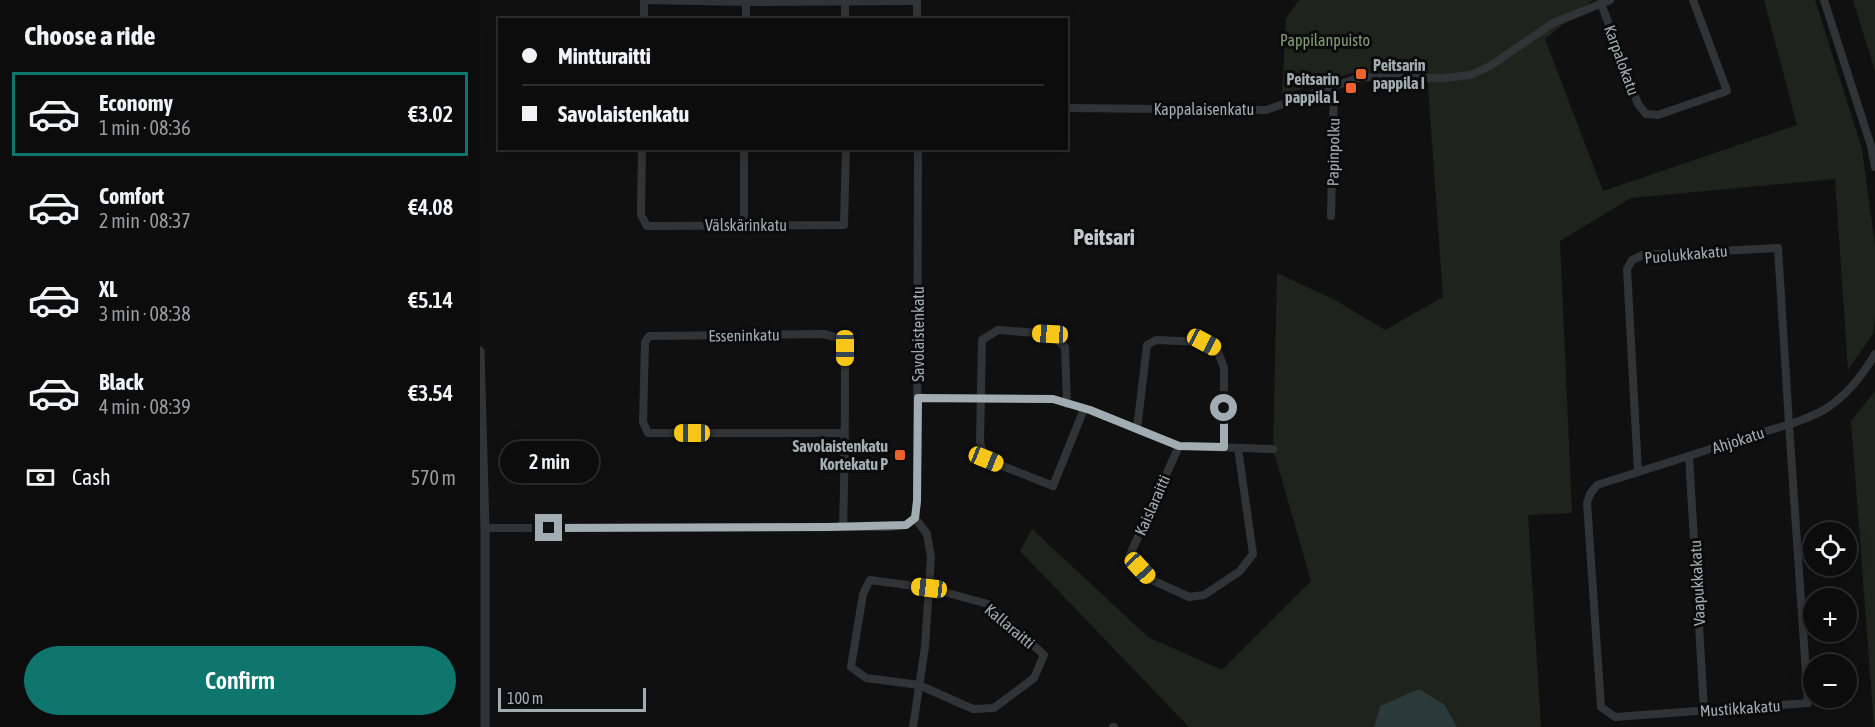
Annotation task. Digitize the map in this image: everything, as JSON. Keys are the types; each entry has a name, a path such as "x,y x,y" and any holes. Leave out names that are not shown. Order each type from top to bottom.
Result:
{"street":[{"path":"644,18 644,0 746,2 917,0 917,18"},
{"name":"Kappalaisenkatu","path":"1068,108 1266,110 1361,77 1444,78 1472,75 1490,66 1553,23 1610,0"},
{"name":"Karpalokatu","path":"1601,3 1638,104 1646,114 1658,115 1726,91 1693,0"},
{"path":"1824,0 1873,145 1875,167"},
{"path":"746,2 746,18"},
{"path":"844,2 845,18"},
{"name":"Papinpolku","path":"1331,216 1334,87"},
{"name":"Välskärinkatu","path":"642,150 641,215 647,226 844,225 846,150"},
{"path":"744,150 744,225"},
{"name":"Savolaistenkatu","path":"915,518 918,398 918,150"},
{"name":"Puolukkakatu","path":"1638,472 1627,269 1632,260 1643,255 1778,248 1789,424"},
{"path":"1067,404 1065,347 1050,334 998,330 982,340 980,442 986,459 1053,486 1084,408"},
{"name":"Esseninkatu","path":"823,334 839,338 845,348 844,433 648,433 643,422 645,342 649,336 823,334"},
{"path":"1137,429 1147,345 1156,340 1204,342 1217,349 1224,368 1224,447"},
{"path":"480,351 485,528 482,695 484,727"},
{"name":"Ahjokatu","path":"1587,503 1597,485 1815,415 1847,392 1875,354"},
{"path":"918,398 1053,399 1084,408 1179,446 1273,448"},
{"name":"Mustikkakatu","path":"1587,503 1601,707 1616,717 1808,703 1789,424"},
{"path":"843,527 844,433"},
{"name":"Kaislaraitti","path":"1179,446 1129,557 1150,579 1189,597 1204,595 1240,571 1253,554 1238,448"},
{"name":"Vaapukkakatu","path":"1689,456 1704,710"},
{"path":"485,528 843,527 906,525 915,518 927,534 930,557 925,647 913,727"},
{"path":"919,685 866,678 851,667 863,594 870,580 929,588"},
{"name":"Kallaraitti","path":"919,685 973,709 994,708 1034,678 1044,655 988,604 929,588"}],"green space":[{"name":"Pappilanpuisto","path":"1299,0 1593,0 1545,39 1603,191 1797,125 1764,0 1815,0 1862,149 1875,246 1873,334 1848,370 1835,179 1631,198 1560,241 1572,513 1528,515 1541,727 1457,727 1445,705 1380,706 1374,727 1189,727 1020,551 1032,529 1148,637 1222,670 1311,581 1273,449 1277,273 1335,300 1385,330 1443,297 1427,72 1352,73 1282,95 1286,19"},
{"path":"1853,0 1875,0 1875,71"},
{"path":"1875,391 1875,727 1873,727 1851,421"}],"shaded area":[{"path":"1419,689 1445,705 1457,727 1374,727 1380,706"}],"place":[{"name":"Peitsarin pappila I","path":"1361,74"},
{"name":"Peitsarin pappila L","path":"1351,88"},
{"name":"Savolaistenkatu Kortekatu P","path":"900,455"}],"district":[{"name":"Peitsari","path":"1104,237"}],"route":[{"path":"549,528 906,525 915,518 917,501 918,398 1053,399 1090,410 1179,446 1224,447 1224,408"}]}
